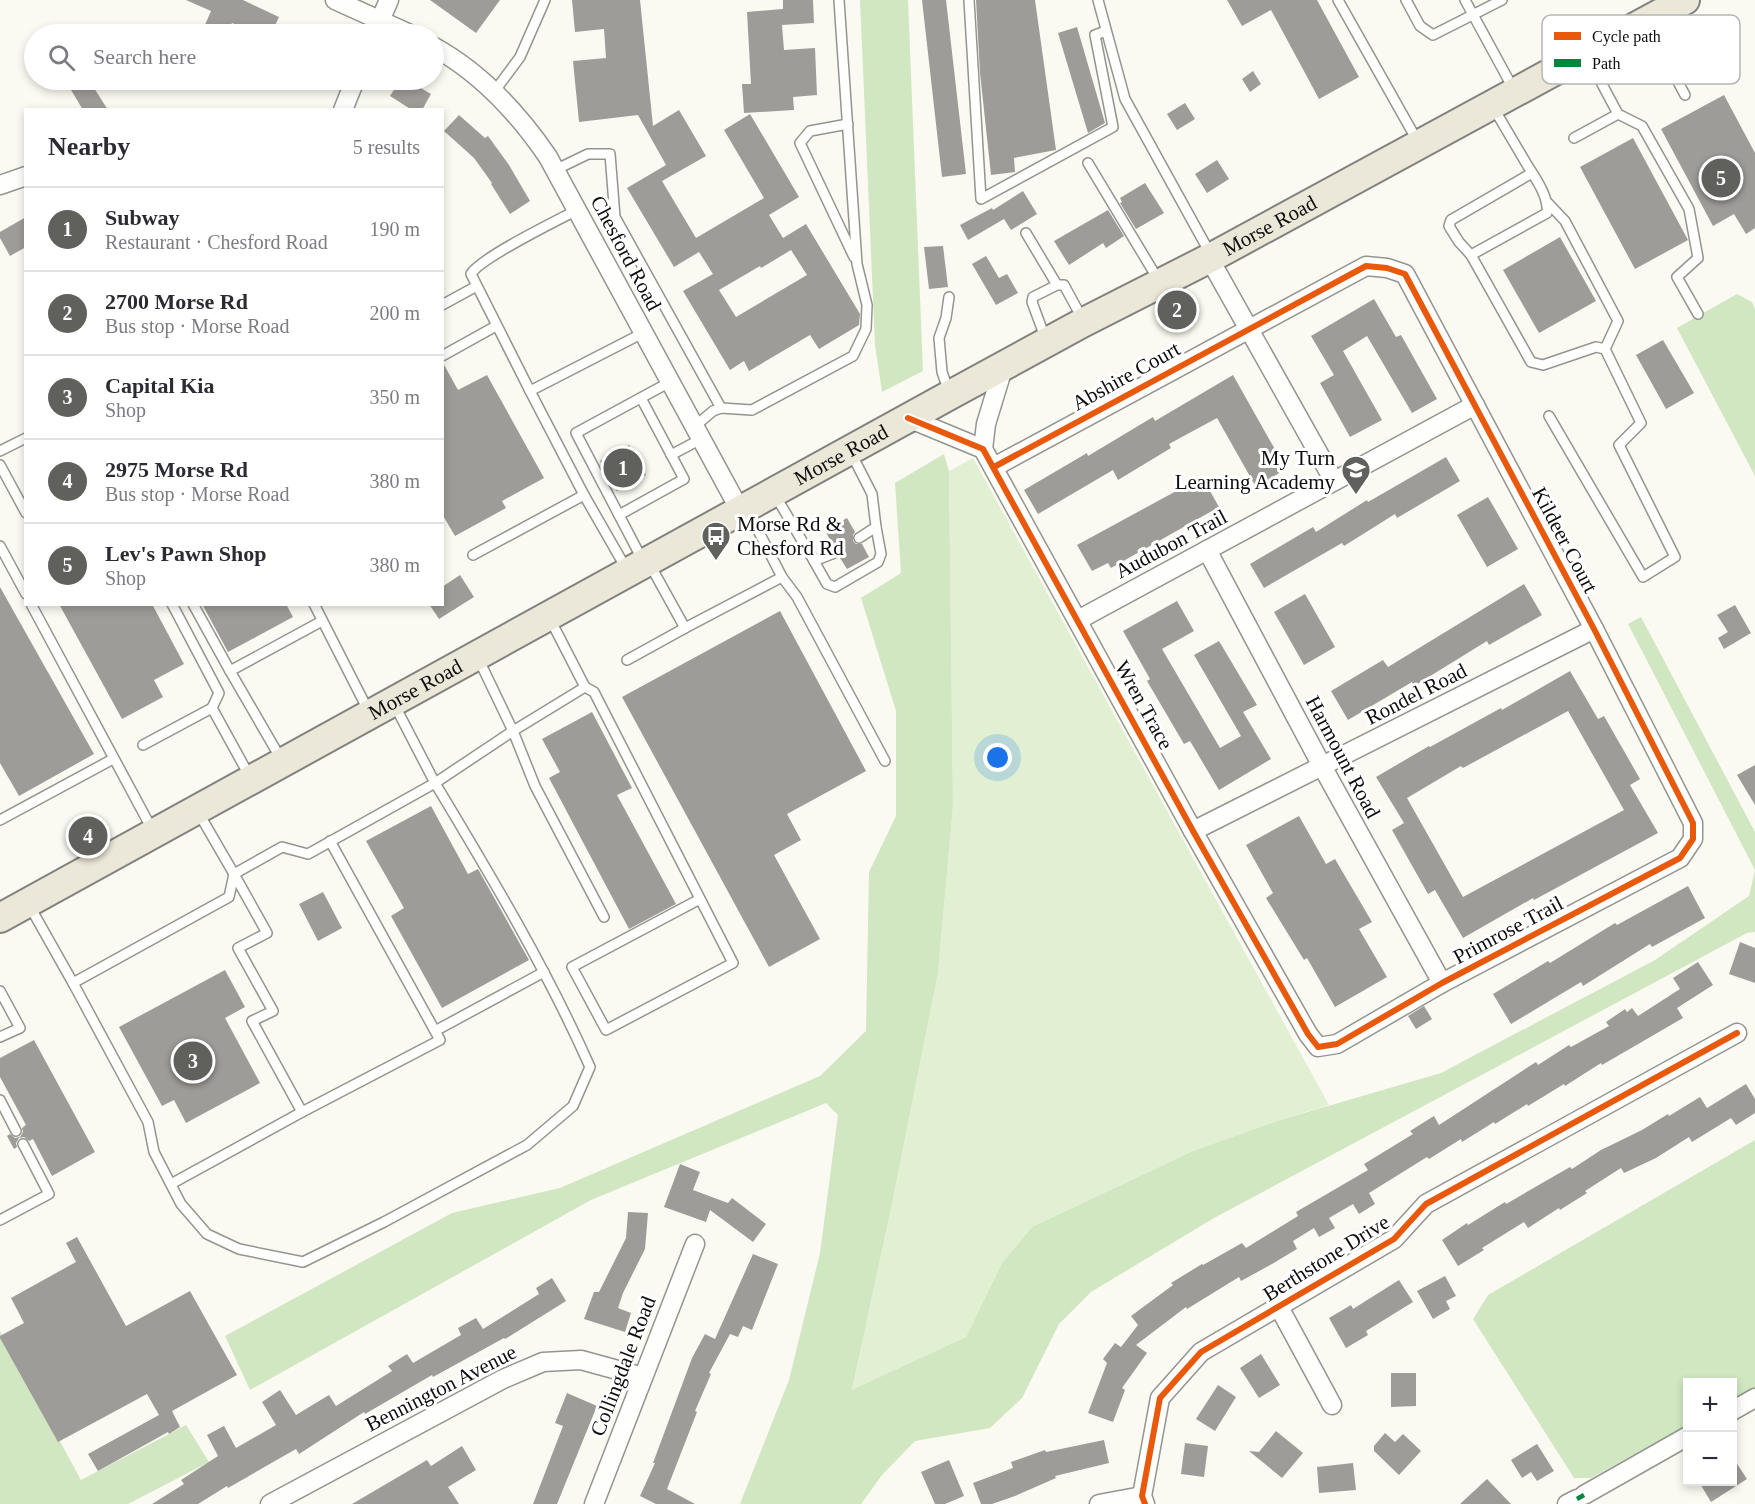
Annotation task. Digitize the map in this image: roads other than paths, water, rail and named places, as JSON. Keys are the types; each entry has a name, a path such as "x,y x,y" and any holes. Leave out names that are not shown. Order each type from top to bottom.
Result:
{"main road":[{"name":"Morse Road","path":"1657,15 1685,0"},
{"name":"Morse Road","path":"0,918 744,510 950,394 1084,322 1211,258 1542,78"}],"street":[{"path":"335,0 372,24"},
{"path":"378,24 389,0"},
{"name":"Chesford Road","path":"444,54 470,71 494,92 531,132 555,170 698,433 744,510"},
{"path":"344,108 351,90"},
{"path":"0,185 24,177"},
{"path":"1211,258 1248,329 1334,481"},
{"name":"Abshire Court","path":"994,467 1366,266 1387,268 1405,274"},
{"name":"Kildeer Court","path":"1405,274 1594,629 1693,823"},
{"path":"908,418 983,449 986,424 1004,365"},
{"name":"Audubon Trail","path":"1078,620 1474,405"},
{"name":"Wren Trace","path":"983,449 1193,831 1308,1034 1318,1047"},
{"name":"Harmount Road","path":"1207,550 1322,766 1442,983"},
{"name":"Rondel Road","path":"1193,831 1594,629"},
{"name":"Primrose Trail","path":"1318,1047 1337,1044 1442,983 1680,858 1693,839 1693,823"},
{"name":"Berthstone Drive","path":"1144,1500 1161,1398 1201,1352 1394,1239 1426,1204 1737,1033"},
{"name":"Collingdale Road","path":"594,1504 695,1244"},
{"path":"1279,1307 1332,1404"},
{"name":"Bennington Avenue","path":"270,1504 503,1379 543,1362 581,1360 643,1377"},
{"path":"1737,1408 1755,1398"},
{"path":"1576,1499 1683,1439"},
{"path":"1099,1504 1144,1500"}],"lane":[{"path":"494,92 520,57 545,0"},
{"path":"671,455 698,433 713,411 721,408 752,410 853,356 866,329 867,305 857,264 840,0"},
{"path":"969,0 981,199 1113,128 1095,35 1106,31"},
{"path":"1098,0 1125,99 1211,258"},
{"path":"1338,0 1420,144"},
{"path":"1406,0 1420,26 1433,35 1502,0"},
{"path":"1465,0 1473,15 1532,173 1548,203 1565,221 1618,321 1605,349"},
{"path":"1602,84 1618,114 1642,126 1689,209 1698,258 1677,277 1698,314"},
{"path":"1680,84 1686,95"},
{"path":"1574,138 1618,114"},
{"path":"848,124 810,131 800,143 857,264"},
{"path":"555,170 588,154 610,154 615,217 721,408"},
{"path":"1088,163 1160,283"},
{"path":"1532,173 1451,220 1449,226 1471,255 1531,362 1543,366 1596,347 1605,349"},
{"path":"1471,255 1547,213 1548,203"},
{"path":"577,210 492,256 474,269 471,274 475,286 584,495 685,628"},
{"path":"1026,233 1058,285"},
{"path":"1047,342 1032,302 1033,297 1058,285 1064,285 1084,322"},
{"path":"444,304 475,286"},
{"path":"949,297 939,338 942,372 950,394"},
{"path":"444,355 496,326"},
{"path":"530,391 643,333"},
{"path":"1549,416 1643,577 1675,557 1619,445 1641,423 1605,349"},
{"path":"640,566 619,515 576,433 670,382"},
{"path":"619,515 684,479 641,398"},
{"path":"0,451 24,439"},
{"path":"773,493 827,584 835,586 878,562 881,554 872,494 849,451"},
{"path":"0,465 24,509"},
{"path":"473,555 584,495"},
{"path":"744,510 782,577 797,597 885,761"},
{"path":"859,538 876,527"},
{"path":"0,546 24,590"},
{"path":"814,561 837,552"},
{"path":"627,660 782,577"},
{"path":"32,606 154,833"},
{"path":"143,745 212,708 219,693 173,606"},
{"path":"194,606 283,762"},
{"path":"28,903 148,1122 154,1152 181,1204 207,1234 239,1249 303,1262 384,1222 527,1145 573,1106 590,1067 571,1024 493,879 435,783 381,708 322,621 315,606"},
{"path":"549,616 585,687 594,692 700,899 732,963 606,1030 572,967 700,899"},
{"path":"230,671 322,621"},
{"path":"477,656 513,731 535,786 604,917"},
{"path":"73,983 229,897 234,874 282,847 308,854 435,783 585,687"},
{"path":"212,708 251,780"},
{"path":"0,820 113,759"},
{"path":"197,810 267,933 238,948 273,1011 252,1021 302,1112"},
{"path":"171,1184 440,1040 330,841"},
{"path":"435,1031 544,972"},
{"path":"0,991 20,1028 0,1037"},
{"path":"0,1100 16,1131"},
{"path":"0,1220 49,1194 23,1144"}],"place":[{"name":"Lev's Pawn Shop","path":"1721,178"},
{"name":"2700 Morse Rd","path":"1177,310"},
{"name":"Subway","path":"623,468"},
{"name":"My Turn Learning Academy","path":"1356,496"},
{"name":"Morse Rd & Chesford Rd","path":"716,562"},
{"name":"2975 Morse Rd","path":"88,836"},
{"name":"Capital Kia","path":"193,1061"}]}
